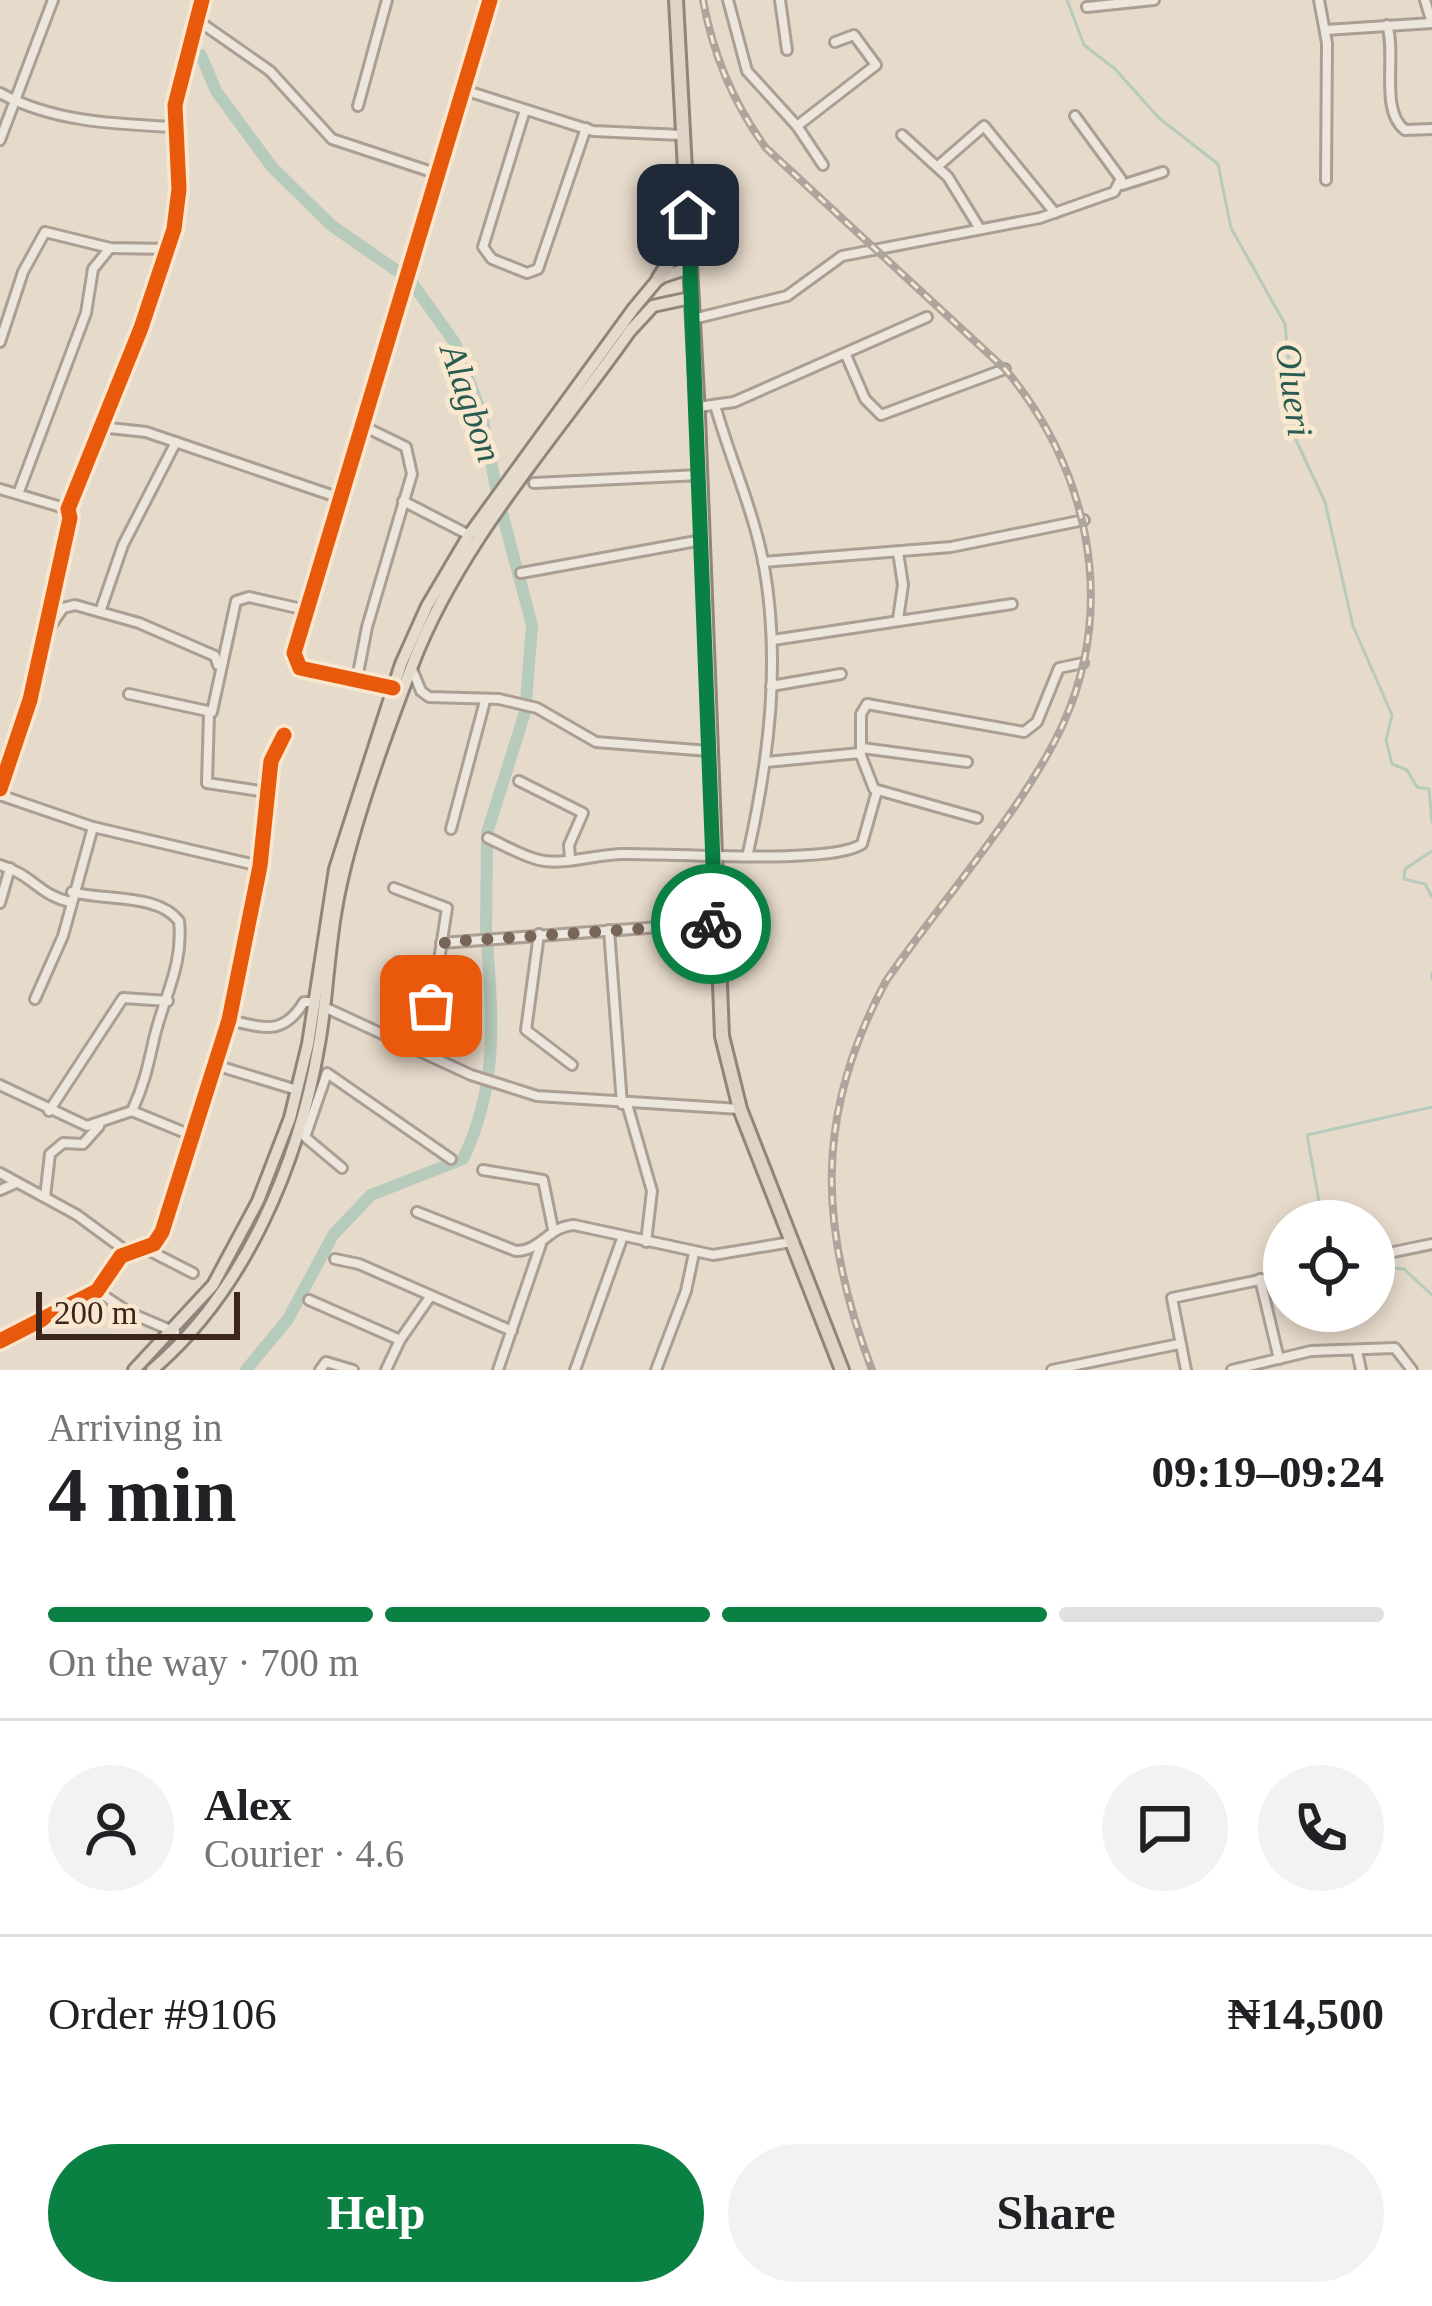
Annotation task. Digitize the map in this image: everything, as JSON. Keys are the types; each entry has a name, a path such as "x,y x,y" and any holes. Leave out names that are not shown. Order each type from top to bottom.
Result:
{"highway":[{"path":"676,0 698,407 722,1036 740,1109 842,1370"},
{"path":"659,278 688,232"}],"main road":[{"path":"507,494 659,278 689,268"},
{"path":"134,1370 175,1332 237,1250 263,1204 318,1004 337,905 406,666 469,535 507,494 642,317 662,302 690,298"},
{"path":"152,1370 222,1292 263,1204 314,1066 326,903 393,688 491,514"}],"street":[{"path":"0,140 53,0"},
{"path":"202,0 175,127 178,203 168,249 68,509 46,633 0,792 93,827 260,866"},
{"path":"358,106 386,0"},
{"path":"393,688 356,684 296,664 337,497 490,0"},
{"path":"728,0 747,70 797,126 823,165"},
{"path":"780,0 788,50"},
{"path":"1087,7 1154,0"},
{"path":"1319,0 1326,30 1326,181"},
{"path":"1326,30 1432,23 1425,0"},
{"path":"196,20 270,70 332,139 438,174"},
{"path":"1387,25 1393,47 1393,116 1405,130 1432,130"},
{"path":"797,126 876,64 854,35 835,42"},
{"path":"464,90 586,128 681,135"},
{"path":"0,93 95,122 175,127"},
{"path":"525,110 483,247 492,259 527,273 538,269 586,128"},
{"path":"1075,116 1123,185"},
{"path":"938,166 984,126 1055,213"},
{"path":"902,135 938,166 980,229"},
{"path":"692,320 787,296 842,256 1055,213 1163,172"},
{"path":"0,342 40,235 50,232 110,248 168,249"},
{"path":"18,494 86,313 93,269 110,248"},
{"path":"698,407 716,405 846,355 927,317"},
{"path":"846,355 865,399 881,416 1005,369"},
{"path":"716,405 763,562 772,640 766,762 748,854"},
{"path":"356,684 412,474 410,453 402,444 361,425"},
{"path":"100,427 176,442 337,497"},
{"path":"100,612 123,545 176,442"},
{"path":"534,483 700,475"},
{"path":"0,489 68,509"},
{"path":"403,501 469,535"},
{"path":"763,562 997,539 1084,520"},
{"path":"521,573 702,540"},
{"path":"898,551 903,585 898,619"},
{"path":"218,670 236,602 249,597 306,610"},
{"path":"772,640 1012,604"},
{"path":"46,633 65,606 100,612 215,656 219,687 209,713 206,783 267,792"},
{"path":"977,818 878,791 868,782 861,714 867,704 1028,730 1037,722 1059,668 1083,663"},
{"path":"406,666 429,697 537,708 596,742 710,751"},
{"path":"771,686 841,674"},
{"path":"129,694 209,713"},
{"path":"451,829 484,700"},
{"path":"0,1173 126,1251 144,1248 162,1232 229,1020 260,866 271,761 284,735"},
{"path":"766,762 862,751 967,762"},
{"path":"520,781 583,813 569,845 570,858"},
{"path":"488,838 541,861 713,854 804,859 851,851 868,837 878,791"},
{"path":"35,999 52,968 93,827"},
{"path":"0,903 5,867 33,877 54,898 140,902 176,916 180,939 146,1085 132,1111 86,1126 0,1085"},
{"path":"394,888 445,904 431,1006 412,1045"},
{"path":"442,944 715,923"},
{"path":"609,930 625,1104 652,1191 646,1242"},
{"path":"539,934 537,985 526,1030 572,1065"},
{"path":"398,962 436,974"},
{"path":"50,1111 123,998 168,1001"},
{"path":"229,1020 277,1030 287,1025 304,1002 318,1004 489,1081 537,1096 740,1109"},
{"path":"215,1065 296,1090"},
{"path":"314,1066 451,1160"},
{"path":"327,1073 304,1137 342,1168"},
{"path":"132,1111 193,1136"},
{"path":"45,1197 50,1154 63,1144 83,1144 100,1125"},
{"path":"483,1170 543,1180 553,1229"},
{"path":"0,1190 17,1183"},
{"path":"417,1212 516,1251 541,1242"},
{"path":"498,1370 541,1242 553,1229 574,1225 694,1252 742,1252 792,1242"},
{"path":"576,1370 623,1236"},
{"path":"1395,1252 1432,1244"},
{"path":"144,1248 193,1273"},
{"path":"0,1341 98,1291 126,1251"},
{"path":"656,1370 686,1291 694,1252"},
{"path":"334,1259 512,1331"},
{"path":"1186,1370 1172,1298 1263,1278"},
{"path":"1260,1279 1280,1359"},
{"path":"98,1291 130,1313 175,1332"},
{"path":"386,1370 400,1340 430,1298"},
{"path":"309,1300 400,1340"},
{"path":"1052,1370 1179,1343"},
{"path":"1232,1370 1332,1348 1395,1348 1412,1370"},
{"path":"1357,1351 1361,1370"},
{"path":"320,1370 326,1362 353,1370"}],"waterway":[{"name":"Olueri","path":"1067,0 1084,45 1115,69 1159,118 1218,164 1231,228 1285,324 1296,440 1325,502 1353,626 1392,715 1386,740 1392,764 1407,770 1417,787 1429,789 1432,822"},
{"name":"Alagbon","path":"201,55 216,91 272,167 331,225 410,280 455,343 482,415 498,498 532,625 526,702"},
{"name":"Alagbon","path":"486,932 487,833 526,709"},
{"name":"Olueri","path":"1432,851 1405,869 1404,879 1425,884 1432,897"},
{"name":"Alagbon","path":"246,1370 288,1319 333,1235 371,1195 463,1159 488,1079 487,943"},
{"name":"Olueri","path":"1432,973 1432,979"},
{"name":"Olueri","path":"1319,1200 1307,1135 1432,1107"},
{"name":"Olueri","path":"1395,1268 1404,1269 1432,1295"}],"railway":[{"path":"703,0 726,78 766,148 1005,369 1057,449 1086,538 1089,630 1064,722 1028,787 886,981 846,1079 836,1126 834,1221 854,1319 872,1370"}],"cycle path":[{"path":"0,789 30,700 70,518 68,509 141,328 174,229 179,189 175,105 202,0"},
{"path":"393,688 300,668 294,653 490,0"},
{"path":"0,1341 97,1291 121,1256 154,1244 162,1232 229,1020 260,866 271,761 284,735"}],"way so far":[{"path":"431,1006 440,946 445,942 711,924"}],"route":[{"path":"688,215 714,889 715,923 711,924"}]}
